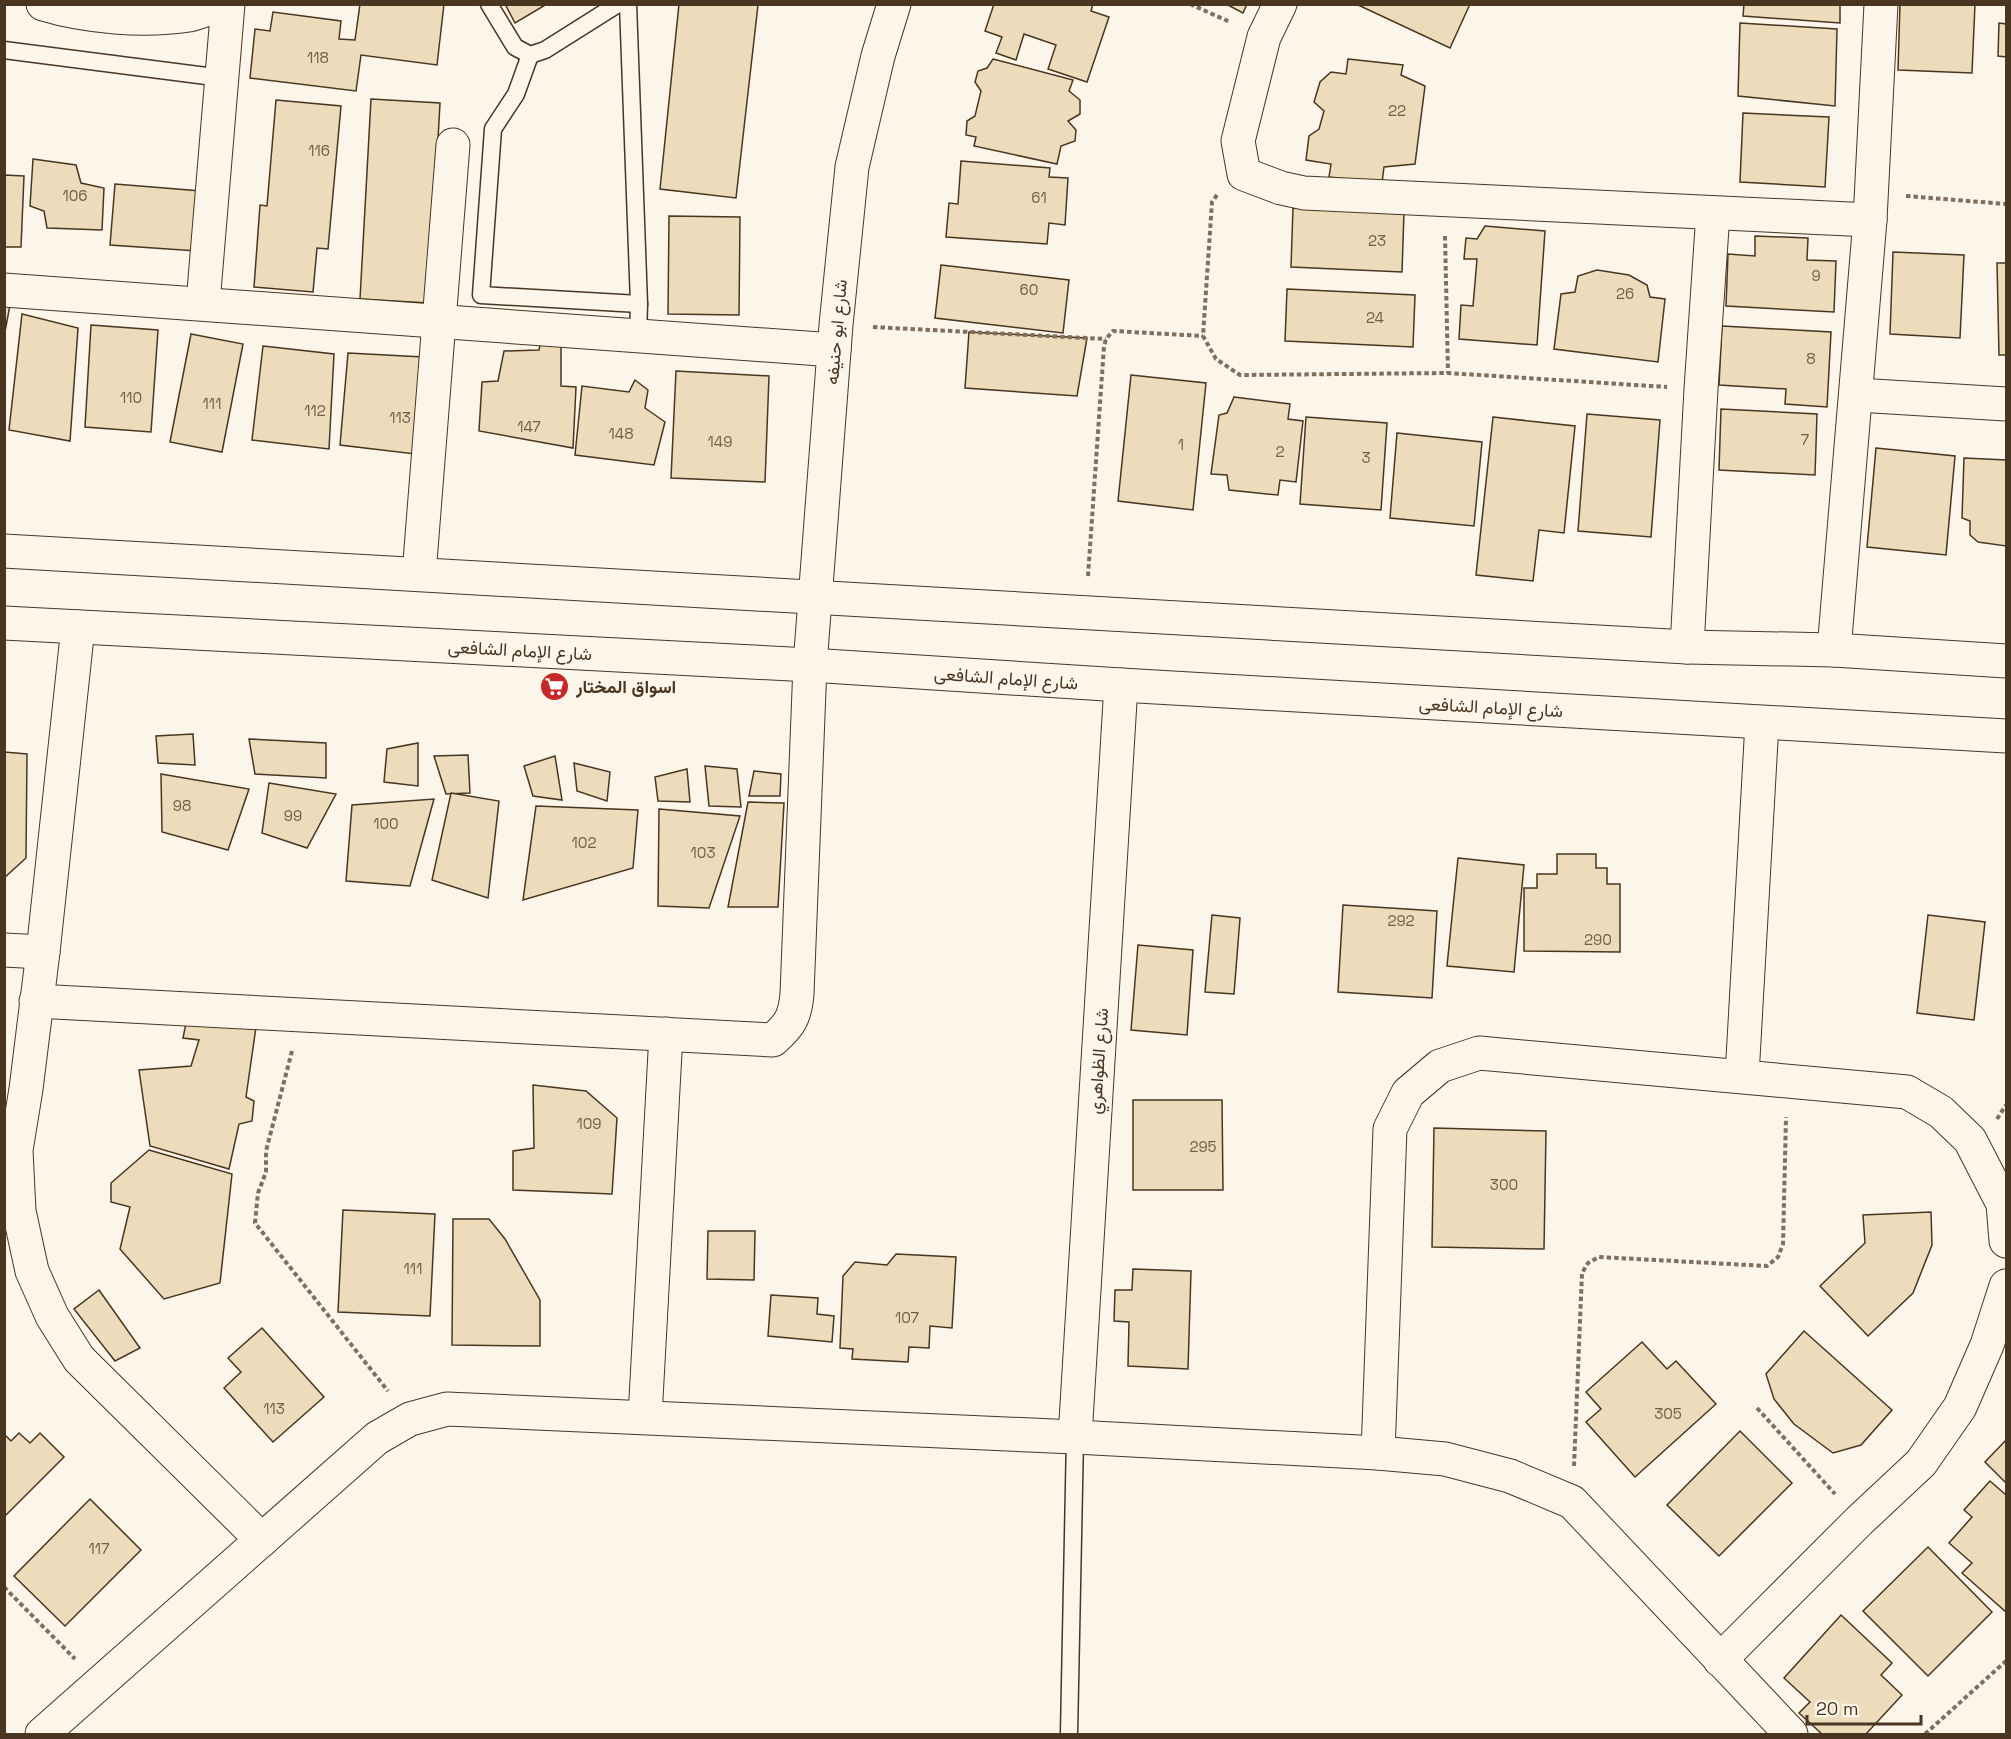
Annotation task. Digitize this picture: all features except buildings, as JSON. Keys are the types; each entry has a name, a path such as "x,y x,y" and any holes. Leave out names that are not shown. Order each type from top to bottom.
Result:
{"street":[{"path":"43,4 62,10 126,18 190,15 220,4"},
{"path":"202,303 228,4"},
{"name":"شارع ابو حنيفه","path":"666,1034 773,1040 787,1028 795,1012 810,665 835,338 852,167 878,56 894,4"},
{"path":"1280,4 1264,37 1238,141 1244,174 1281,188 1304,193 1713,213 1871,207"},
{"path":"1834,650 1871,207 1881,4"},
{"path":"419,574 453,145"},
{"path":"1687,647 1713,213"},
{"path":"4,290 638,336 835,338"},
{"path":"1857,395 2007,404"},
{"path":"4,551 1687,647 1834,650 2007,661"},
{"name":"شارع الإمام الشافعى","path":"4,623 810,665 2007,736"},
{"path":"78,627 43,952 16,1150 19,1211 32,1270 52,1316 79,1359 262,1540"},
{"name":"شارع الظواهري","path":"1075,1437 1121,685"},
{"path":"1742,1076 1762,723"},
{"path":"4,950 43,952"},
{"path":"36,1001 666,1034 645,1417"},
{"path":"1378,1453 1390,1129 1408,1093 1440,1066 1479,1053 1907,1092 1941,1112 1970,1140 2003,1204 2007,1241"},
{"path":"1720,1660 1859,1521 1921,1463 1960,1407 1987,1346 2007,1286"},
{"path":"45,1734 377,1438 410,1419 447,1409 1075,1437 1378,1453 1456,1462 1510,1476 1572,1502 1791,1734"}],"lane":[{"path":"489,4 515,47 530,55 545,50 618,4"},
{"path":"628,4 639,304 638,336"},
{"path":"4,50 222,78"},
{"path":"530,55 516,94 493,129 482,295 639,304"},
{"path":"1069,1734 1075,1437"}],"path":[{"path":"1190,4 1264,37"},
{"path":"1244,174 1225,185 1212,202 1203,336 1216,359 1240,375 1448,373 1701,389"},
{"path":"1445,199 1448,373"},
{"path":"1871,207 2007,204"},
{"path":"1086,613 1106,339 1113,331 1203,336"},
{"path":"835,338 1106,339"},
{"path":"294,1045 266,1151 266,1172 258,1193 255,1223 410,1419"},
{"path":"1572,1502 1582,1273 1588,1263 1599,1257 1767,1266 1778,1257 1783,1244 1787,1080"},
{"path":"1757,1408 1859,1521"},
{"path":"4,1587 99,1684"},
{"path":"1925,1734 2007,1661"}],"place":[{"name":"اسواق المختار","path":"555,686"}]}
